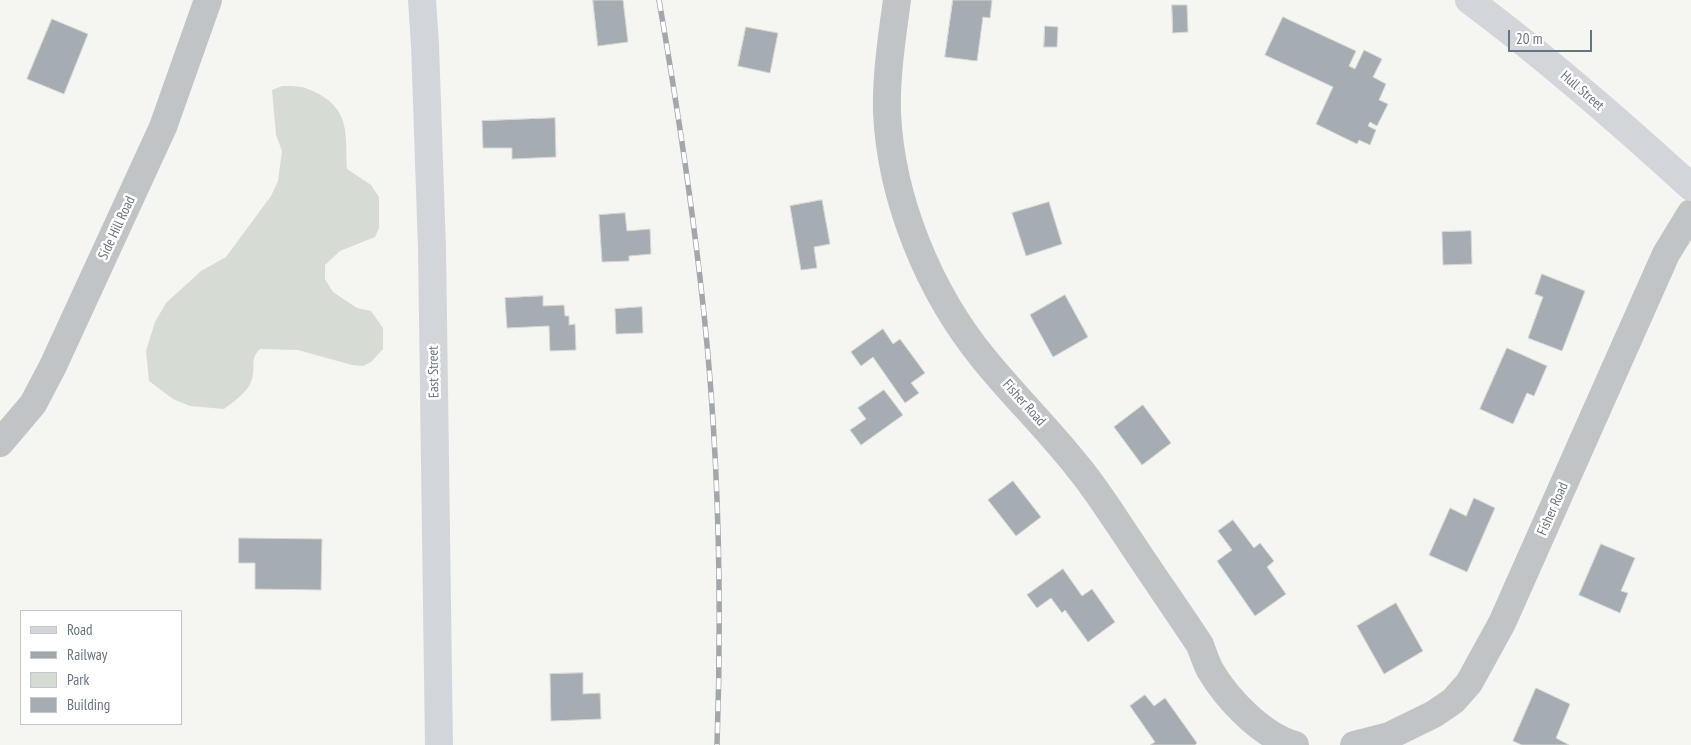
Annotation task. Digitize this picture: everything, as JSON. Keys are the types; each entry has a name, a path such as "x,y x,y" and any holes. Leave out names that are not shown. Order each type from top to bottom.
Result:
{"main road":[{"name":"East Street","path":"422,0 432,248 439,745"},
{"name":"Hull Street","path":"1469,0 1569,79 1691,187"}],"street":[{"name":"Side Hill Road","path":"0,443 33,404 54,366 163,127 208,0"},
{"name":"Fisher Road","path":"897,0 888,68 887,112 890,144 899,187 910,225 924,262 941,298 983,358 1085,475 1200,645 1210,670 1229,696 1254,722 1285,742 1295,745"},
{"name":"Fisher Road","path":"1354,745 1389,736 1434,714 1454,701 1469,684 1502,623 1666,254 1691,213"}],"green space":[{"path":"282,86 297,86 309,89 329,101 337,109 346,136 347,169 371,185 379,197 379,228 375,237 340,251 325,265 325,279 333,292 357,308 371,311 383,328 383,349 371,362 363,366 352,365 298,350 260,349 253,364 253,375 250,384 236,400 224,409 190,406 173,399 149,381 146,351 155,322 166,303 201,271 226,257 271,196 278,181 282,151 276,135 272,90"}],"building":[{"path":"593,0 623,0 628,42 598,46"},
{"path":"953,0 992,0 990,18 983,17 977,61 945,57"},
{"path":"1172,5 1187,5 1188,32 1173,33"},
{"path":"1283,17 1356,51 1349,66 1355,69 1364,50 1382,59 1373,77 1386,84 1379,100 1388,104 1377,126 1370,122 1368,126 1376,130 1370,145 1359,140 1357,144 1316,124 1333,87 1265,55"},
{"path":"52,19 88,34 64,94 27,79"},
{"path":"1045,26 1058,27 1057,47 1044,47"},
{"path":"746,27 778,33 770,73 738,66"},
{"path":"555,118 556,157 512,159 512,148 483,148 482,121"},
{"path":"822,200 830,244 814,247 817,268 801,270 790,206"},
{"path":"1049,202 1062,244 1026,256 1012,213"},
{"path":"625,213 627,231 650,229 651,254 629,256 629,261 602,262 599,215"},
{"path":"1471,231 1472,264 1443,265 1442,232"},
{"path":"1542,274 1585,291 1562,351 1528,338 1543,297 1535,294"},
{"path":"1065,295 1088,337 1053,357 1030,315"},
{"path":"543,296 543,306 564,305 565,316 569,316 569,325 575,324 576,350 550,351 549,326 507,328 505,298"},
{"path":"642,307 643,333 616,334 615,309"},
{"path":"883,329 893,344 900,339 925,373 911,383 919,393 905,403 873,357 861,366 851,352"},
{"path":"1507,348 1547,366 1534,396 1527,393 1513,424 1480,409"},
{"path":"884,390 903,415 861,445 850,430 866,419 858,408"},
{"path":"1143,405 1171,443 1142,465 1114,427"},
{"path":"1013,481 1041,517 1016,536 988,500"},
{"path":"1474,498 1495,508 1467,572 1429,555 1450,508 1466,516"},
{"path":"1233,520 1254,548 1260,543 1274,561 1267,567 1286,594 1255,616 1217,561 1232,550 1218,531"},
{"path":"239,538 322,539 321,590 255,589 255,563 239,563"},
{"path":"1601,544 1635,558 1621,591 1628,593 1620,613 1579,595"},
{"path":"1063,569 1082,596 1092,589 1115,622 1088,642 1065,610 1062,613 1051,598 1037,608 1027,595"},
{"path":"1396,603 1423,651 1384,674 1357,626"},
{"path":"583,673 583,694 600,693 601,719 551,721 550,674"},
{"path":"1536,688 1570,704 1556,738 1569,745 1522,745 1513,741"},
{"path":"1145,695 1154,706 1165,698 1197,743 1195,745 1150,745 1155,742 1130,706"}],"railway":[{"path":"659,0 690,196 709,368 718,530 717,745"}]}
